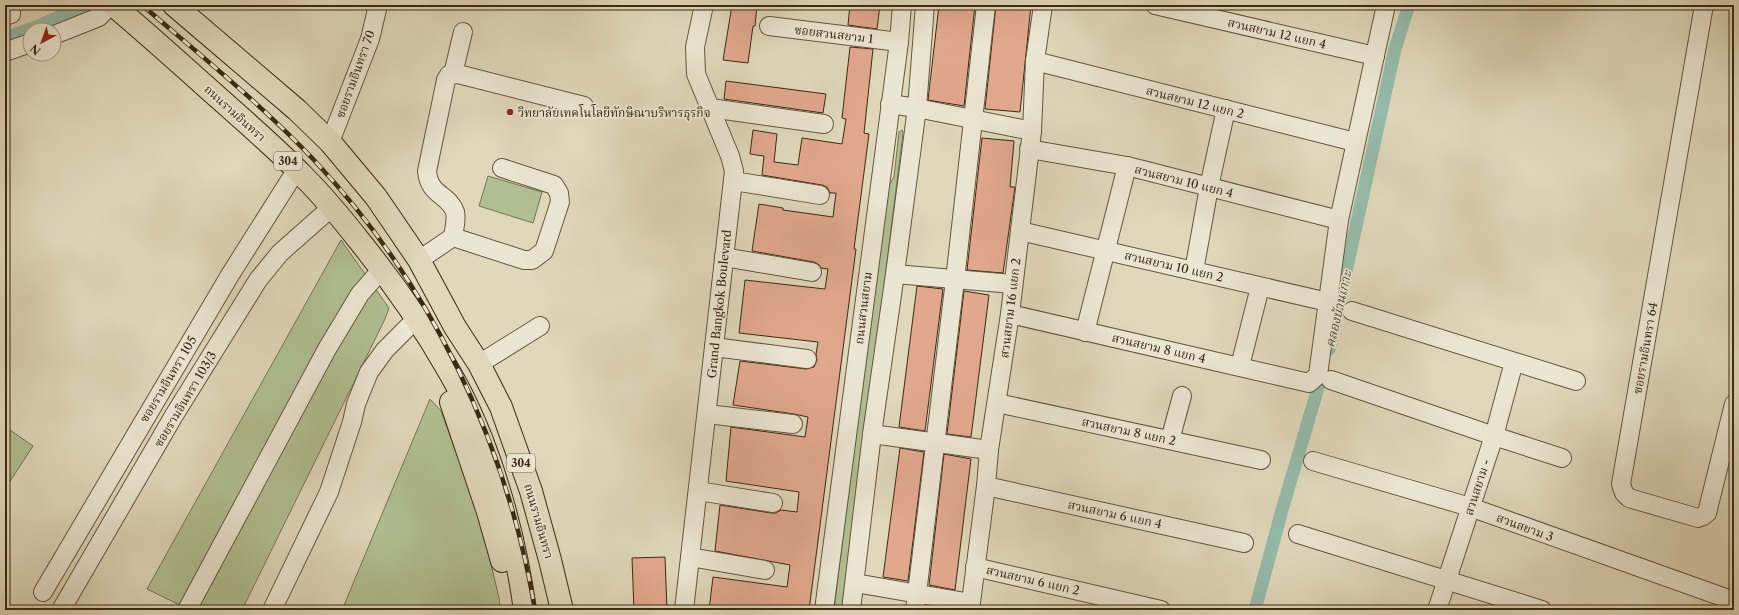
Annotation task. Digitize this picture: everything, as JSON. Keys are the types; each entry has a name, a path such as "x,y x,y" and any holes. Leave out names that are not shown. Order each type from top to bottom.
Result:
{"highway":[{"name":"ถนนรามอินทรา","path":"113,5 297,169 332,207 382,269 417,318 486,428 519,498 534,555 546,610"},
{"name":"ถนนรามอินทรา","path":"174,5 297,110 330,142 376,197 419,260 455,327 479,364 501,408 520,458 550,560 562,610"},
{"name":"ถนนรามอินทรา","path":"455,327 486,428 491,468 508,525 525,610"},
{"name":"ถนนรามอินทรา","path":"433,345 470,462 488,512 502,561 511,610"}],"street":[{"path":"5,16 11,14 10,5"},
{"path":"62,32 99,17 110,5"},
{"name":"ซอยรามอินทรา 70","path":"330,142 370,39 378,5"},
{"name":"Grand Bangkok Boulevard","path":"684,610 734,171 730,156 696,74 695,47 704,5"},
{"name":"ถนนสวนสยาม","path":"824,610 899,42 902,5"},
{"path":"851,610 872,434 918,108 925,5"},
{"path":"916,602 934,442 974,120 986,5"},
{"name":"สวนสยาม 16 แยก 2","path":"970,607 986,486 989,450 1010,314 1020,232 1032,131 1035,61 1043,5"},
{"name":"สวนสยาม 12 แยก 4","path":"1155,5 1375,56"},
{"path":"1328,302 1339,220 1386,5"},
{"name":"ซอยรามอินทรา 64","path":"1704,5 1621,484 1624,493 1629,498 1698,518 1707,513 1734,404"},
{"name":"ซอยสวนสยาม 1","path":"769,26 899,42"},
{"path":"419,260 453,237 456,218 454,211 450,204 430,186 427,171 446,80 453,74 464,32"},
{"path":"5,52 22,46"},
{"name":"สวนสยาม 12 แยก 2","path":"1035,61 1355,142"},
{"path":"453,74 584,106"},
{"path":"890,104 918,108 1032,131"},
{"path":"710,108 824,124"},
{"path":"1194,271 1209,187 1226,109"},
{"name":"สวนสยาม 10 แยก 4","path":"1029,149 1127,166 1339,220"},
{"path":"1085,332 1107,250 1127,166"},
{"path":"453,237 524,260 532,260 539,256 544,250 560,202 559,193 554,186 502,168"},
{"name":"ซอยรามอินทรา 105","path":"43,592 230,276 297,169"},
{"path":"733,182 820,195"},
{"name":"ซอยรามอินทรา 103/3","path":"61,610 173,417 258,280 280,253 332,207"},
{"name":"สวนสยาม 10 แยก 2","path":"1020,232 1107,250 1328,302"},
{"path":"724,257 812,272"},
{"path":"187,610 326,349 360,294 382,269"},
{"path":"895,274 1013,284"},
{"path":"1240,366 1260,287"},
{"name":"สวนสยาม 8 แยก 4","path":"1010,314 1309,383 1318,375 1328,302"},
{"path":"1352,311 1576,381"},
{"path":"272,610 329,492 352,422 356,404 369,372 385,350 417,318"},
{"path":"479,364 540,326"},
{"path":"714,347 807,359"},
{"name":"สวนสยาม -","path":"1438,610 1494,436 1514,362"},
{"path":"1331,380 1562,458"},
{"path":"1170,440 1182,396"},
{"name":"สวนสยาม 8 แยก 2","path":"997,403 1261,460"},
{"path":"706,414 793,424"},
{"path":"872,434 989,450"},
{"name":"สวนสยาม 3","path":"1313,461 1470,508 1734,601"},
{"name":"สวนสยาม 6 แยก 4","path":"986,486 1244,543"},
{"path":"698,491 773,503"},
{"path":"1298,534 1447,579 1542,610"},
{"path":"690,557 765,570"},
{"name":"สวนสยาม 6 แยก 2","path":"975,567 1161,610"},
{"path":"855,583 916,602 970,607"}],"green space":[{"path":"902,130 903,133 844,610 834,610 885,192 894,177 899,132"},
{"path":"488,176 542,192 533,223 479,206"},
{"path":"341,240 389,308 385,319 242,610 190,610 147,589"},
{"path":"430,399 441,411 480,518 499,598 500,610 342,610"},
{"path":"7,428 33,446 5,489 5,431"}],"building":[{"path":"732,5 757,5 755,26 753,26 748,63 723,60"},
{"path":"850,5 880,5 877,29 848,25"},
{"path":"939,5 975,5 964,106 928,100"},
{"path":"996,5 1031,5 1020,112 985,109"},
{"path":"850,47 873,49 864,133 869,134 854,249 856,249 809,610 709,610 713,577 787,587 790,565 715,551 720,505 771,513 776,513 781,510 797,512 799,492 726,481 731,427 805,437 808,417 733,405 740,361 806,369 814,367 817,360 816,354 818,342 739,333 745,280 825,289 828,269 821,268 814,262 752,251 759,204 783,208 783,210 833,217 836,193 830,193 827,187 822,185 762,175 764,156 750,154 753,130 777,134 774,162 798,165 802,138 842,144 846,119 842,118"},
{"path":"726,81 826,94 823,113 724,99"},
{"path":"982,138 1014,141 1010,187 1015,187 1003,273 967,270"},
{"path":"917,286 943,289 925,431 899,427"},
{"path":"964,291 989,295 971,437 947,434"},
{"path":"900,448 924,452 908,581 883,577"},
{"path":"944,454 971,459 955,590 929,585"},
{"path":"665,557 667,610 634,610 632,558"}],"waterway":[{"path":"5,38 41,25 86,5"},
{"name":"คลองบ้านเกาะ","path":"1329,349 1395,49 1409,5"},
{"name":"คลองบ้านเกาะ","path":"1255,610 1282,510 1323,371"}],"railway":[{"path":"142,5 230,80 313,159 355,207 393,258 427,312 457,368 483,426 505,486 522,547 535,610"}],"place":[{"name":"วิทยาลัยเทคโนโลยีทักษิณาบริหารธุรกิจ","path":"510,112"}]}
